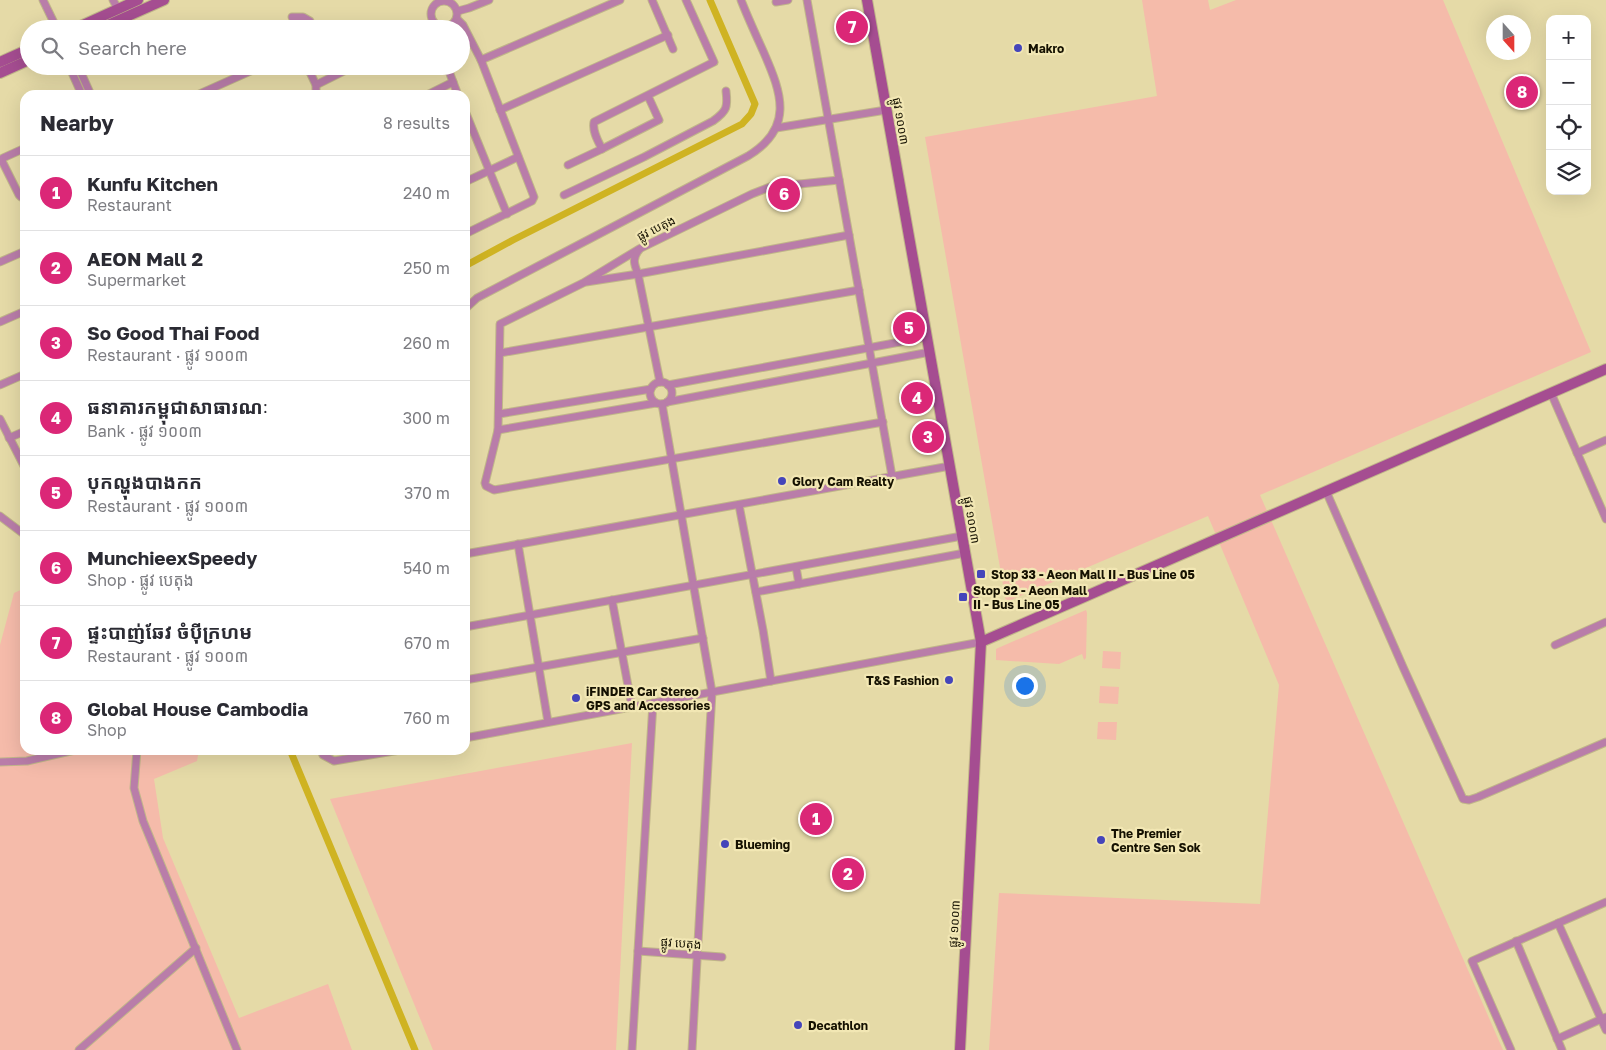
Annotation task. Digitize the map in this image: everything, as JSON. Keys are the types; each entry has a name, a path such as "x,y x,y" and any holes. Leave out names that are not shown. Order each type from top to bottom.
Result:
{"main road":[{"path":"90,20 116,5 138,0"},
{"path":"119,20 164,0"},
{"name":"ផ្លូវ ១០០៣","path":"867,0 981,642 960,1050"},
{"path":"0,62 20,53"},
{"path":"0,73 20,64"},
{"path":"981,642 1606,369"}],"street":[{"path":"43,0 53,20"},
{"path":"433,20 431,15 432,3 447,0 454,4 460,20"},
{"path":"454,20 457,15 489,0"},
{"path":"481,60 620,0"},
{"path":"652,0 673,48"},
{"path":"602,149 597,140 594,122 714,62 686,0"},
{"path":"470,304 477,298 748,156 767,143 776,128 780,104 776,82 741,0"},
{"path":"776,2 788,0"},
{"path":"807,0 892,476"},
{"path":"292,17 303,17 310,20"},
{"path":"500,110 668,35"},
{"path":"470,39 481,60 533,199 470,232"},
{"path":"73,75 80,90"},
{"path":"82,75 89,90"},
{"path":"208,90 242,75"},
{"path":"311,75 316,85 316,90"},
{"path":"316,85 336,75"},
{"path":"450,75 456,90"},
{"path":"437,90 453,82"},
{"path":"564,195 644,157 713,121 723,114 728,104 726,91"},
{"path":"568,165 659,120 648,96"},
{"path":"776,128 886,110"},
{"path":"470,133 489,170 507,214"},
{"path":"20,150 3,158 2,161 20,196"},
{"path":"470,180 518,156"},
{"name":"ផ្លូវ បេតុង","path":"500,353 500,324 583,282 639,249 770,187 839,180"},
{"path":"583,282 638,274 849,235"},
{"path":"639,249 634,255 634,260 660,382"},
{"path":"0,262 20,253"},
{"path":"859,290 500,353 498,430 493,455 485,478 486,486 494,490 883,422"},
{"path":"0,322 20,313"},
{"path":"662,403 651,398 653,385 660,382 668,385 927,338"},
{"path":"498,430 662,403 930,352"},
{"path":"0,385 20,376"},
{"path":"662,403 671,393 668,385"},
{"path":"499,414 651,389"},
{"path":"1551,393 1603,506 1606,519"},
{"path":"662,403 712,692 692,1050"},
{"path":"0,419 20,459"},
{"path":"9,438 20,433"},
{"path":"1577,453 1606,440"},
{"path":"470,553 950,466"},
{"path":"1326,491 1463,799 1469,800 1478,797 1606,742"},
{"path":"739,505 771,681"},
{"path":"0,516 20,531"},
{"path":"470,626 962,536"},
{"path":"518,544 548,722"},
{"path":"756,592 965,553"},
{"path":"796,566 799,584"},
{"path":"612,600 632,707"},
{"path":"1554,645 1606,622"},
{"path":"470,679 703,638"},
{"path":"470,737 981,642"},
{"path":"632,1050 653,703"},
{"path":"0,762 27,761 53,755"},
{"path":"136,755 134,788 143,821 237,1050"},
{"path":"324,755 334,761 370,755"},
{"path":"1511,1050 1472,961 1605,904"},
{"path":"1558,923 1604,1018 1606,1030"},
{"path":"1516,941 1562,1050"},
{"path":"79,1050 196,948"},
{"name":"ផ្លូវ បេតុង","path":"638,951 722,957"},
{"path":"1557,1039 1604,1018"}],"shaded area":[{"path":"1142,0 1208,0 1210,10 1236,0 1443,0 1591,352 1260,495 1503,1050 989,1050 999,893 1260,904 1279,685 1208,516 1006,602 925,137 1157,96"},
{"path":"20,590 20,755 198,755 197,761 154,779 163,838 239,1018 328,984 352,1050 0,1050 0,645 14,593"},
{"path":"1086,610 1086,658 1084,660 1082,654 1059,664 996,660 996,649"},
{"path":"1103,651 1121,652 1120,669 1102,668"},
{"path":"1100,686 1119,687 1118,704 1099,703"},
{"path":"1098,722 1117,722 1116,740 1097,739"},
{"path":"632,743 616,1050 433,1050 330,799"}],"waterway":[{"path":"470,263 742,124 751,114 755,104 710,0"},
{"path":"292,755 415,1050"}],"place":[{"name":"ផ្ទះបាញ់ឆែវ ចំប៉ីក្រហម","path":"852,27"},
{"name":"Makro","path":"1018,48"},
{"name":"Global House Cambodia","path":"1522,92"},
{"name":"MunchieexSpeedy","path":"784,194"},
{"name":"បុកល្ហុងបាងកក","path":"909,328"},
{"name":"ធនាគារកម្ពុជាសាធារណៈ","path":"917,398"},
{"name":"So Good Thai Food","path":"928,437"},
{"name":"Glory Cam Realty","path":"782,481"},
{"name":"Stop 33 - Aeon Mall II - Bus Line 05","path":"981,574"},
{"name":"Stop 32 - Aeon Mall II - Bus Line 05","path":"963,597"},
{"name":"T&S Fashion","path":"949,680"},
{"name":"iFINDER Car Stereo GPS and Accessories","path":"576,698"},
{"name":"Kunfu Kitchen","path":"816,819"},
{"name":"The Premier Centre Sen Sok","path":"1101,840"},
{"name":"Blueming","path":"725,844"},
{"name":"AEON Mall 2","path":"848,874"},
{"name":"Decathlon","path":"798,1025"}]}
